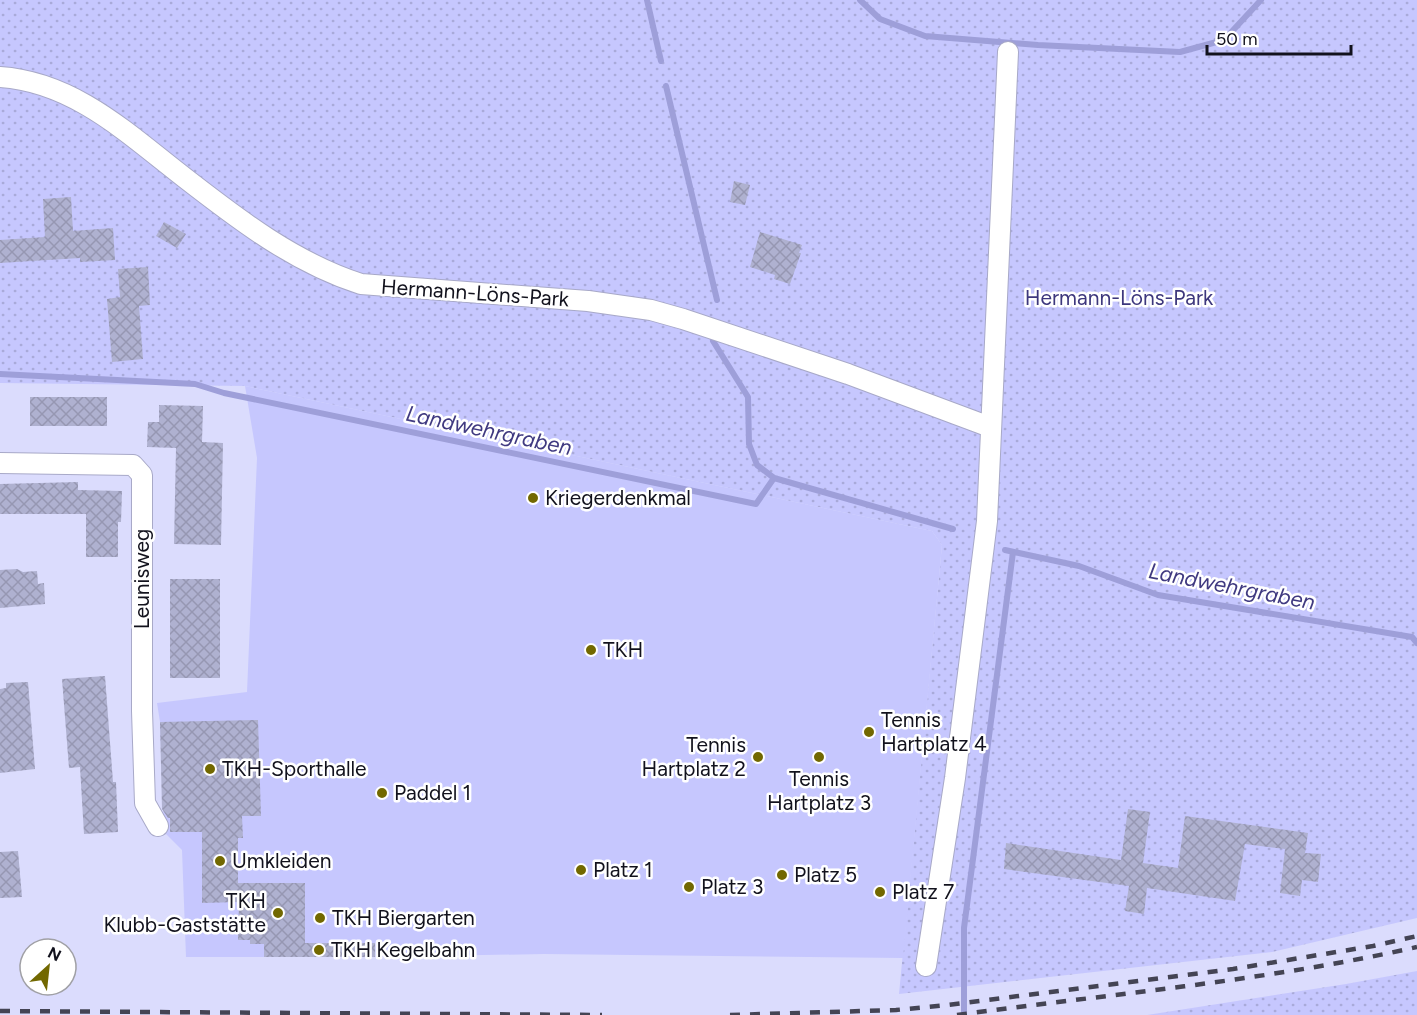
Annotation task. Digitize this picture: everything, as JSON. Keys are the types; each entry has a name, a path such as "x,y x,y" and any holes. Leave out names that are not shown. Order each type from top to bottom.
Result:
{"street":[{"path":"926,966 955,778 987,521 1008,52"},
{"name":"Hermann-Löns-Park","path":"0,77 10,77 81,100 113,121 245,222 308,263 333,275 361,284 588,301 651,310 848,374 990,427"},
{"name":"Leunisweg","path":"0,463 133,465 142,475 142,711 145,803 158,826"}],"green space":[{"name":"Hermann-Löns-Park","path":"0,0 1417,0 1417,918 1272,952 899,994 942,545 932,531 245,386 0,383"},
{"name":"TKH","path":"245,386 932,531 942,545 903,958 544,954 186,957 182,850 164,832 160,722 157,703 247,692 257,458"},
{"path":"1417,971 1417,1015 1147,1015 1346,984"}],"building":[{"path":"734,181 750,185 745,205 730,202"},
{"path":"71,197 73,231 113,228 115,260 80,262 80,258 0,263 0,240 45,237 43,199"},
{"path":"164,222 186,234 177,248 156,236"},
{"path":"760,232 802,245 790,284 774,279 775,275 750,267"},
{"path":"148,267 150,305 139,306 143,359 112,362 107,299 120,297 118,269"},
{"path":"30,397 107,397 107,426 30,426"},
{"path":"159,405 203,406 202,442 223,443 221,545 174,544 176,448 147,447 148,422 159,422"},
{"path":"78,482 78,490 122,491 121,522 118,522 118,557 86,557 86,514 0,514 0,484"},
{"path":"17,569 23,572 37,571 38,584 44,583 45,604 0,608 0,570"},
{"path":"170,579 220,579 220,678 170,678"},
{"path":"105,676 113,782 116,782 118,832 84,834 80,767 69,768 62,679"},
{"path":"28,682 35,769 0,773 0,689 6,688 6,683"},
{"path":"258,720 261,816 242,816 243,838 238,838 238,883 305,883 305,943 375,943 375,957 264,957 264,944 250,944 250,940 238,940 239,902 202,903 202,832 170,832 170,818 162,809 160,722"},
{"path":"1128,809 1150,812 1143,863 1178,868 1185,816 1308,833 1305,853 1321,854 1318,882 1302,880 1300,896 1280,893 1285,849 1245,844 1235,901 1147,888 1144,914 1125,911 1129,886 1004,869 1006,843 1121,860"},
{"path":"18,851 22,897 0,898 0,852"}],"waterway":[{"path":"647,0 661,61"},
{"path":"860,0 880,19 925,36 1038,45 1180,52 1224,40 1261,0"},
{"path":"666,86 717,300"},
{"path":"713,341 748,397 749,444 757,465 774,478"},
{"name":"Landwehrgraben","path":"0,374 195,384 224,393 756,504 774,478 953,529"},
{"name":"Landwehrgraben","path":"1005,550 1079,566 1158,595 1412,637 1417,643"},
{"path":"964,1015 964,928 1013,552"}],"railway":[{"path":"730,1015 896,1010 947,1005 1233,969 1373,946 1417,936"},
{"path":"957,1015 1245,978 1417,947"},
{"path":"0,1011 602,1015"}],"place":[{"name":"Kriegerdenkmal","path":"533,498"},
{"name":"TKH","path":"591,650"},
{"name":"Tennis Hartplatz 4","path":"869,732"},
{"name":"Tennis Hartplatz 2","path":"758,757"},
{"name":"Tennis Hartplatz 3","path":"819,757"},
{"name":"TKH-Sporthalle","path":"210,769"},
{"name":"Paddel 1","path":"382,793"},
{"name":"Umkleiden","path":"220,861"},
{"name":"Platz 1","path":"581,870"},
{"name":"Platz 5","path":"782,875"},
{"name":"Platz 3","path":"689,887"},
{"name":"Platz 7","path":"880,892"},
{"name":"TKH Klubb-Gaststätte","path":"278,913"},
{"name":"TKH Biergarten","path":"320,918"},
{"name":"TKH Kegelbahn","path":"319,950"}]}
